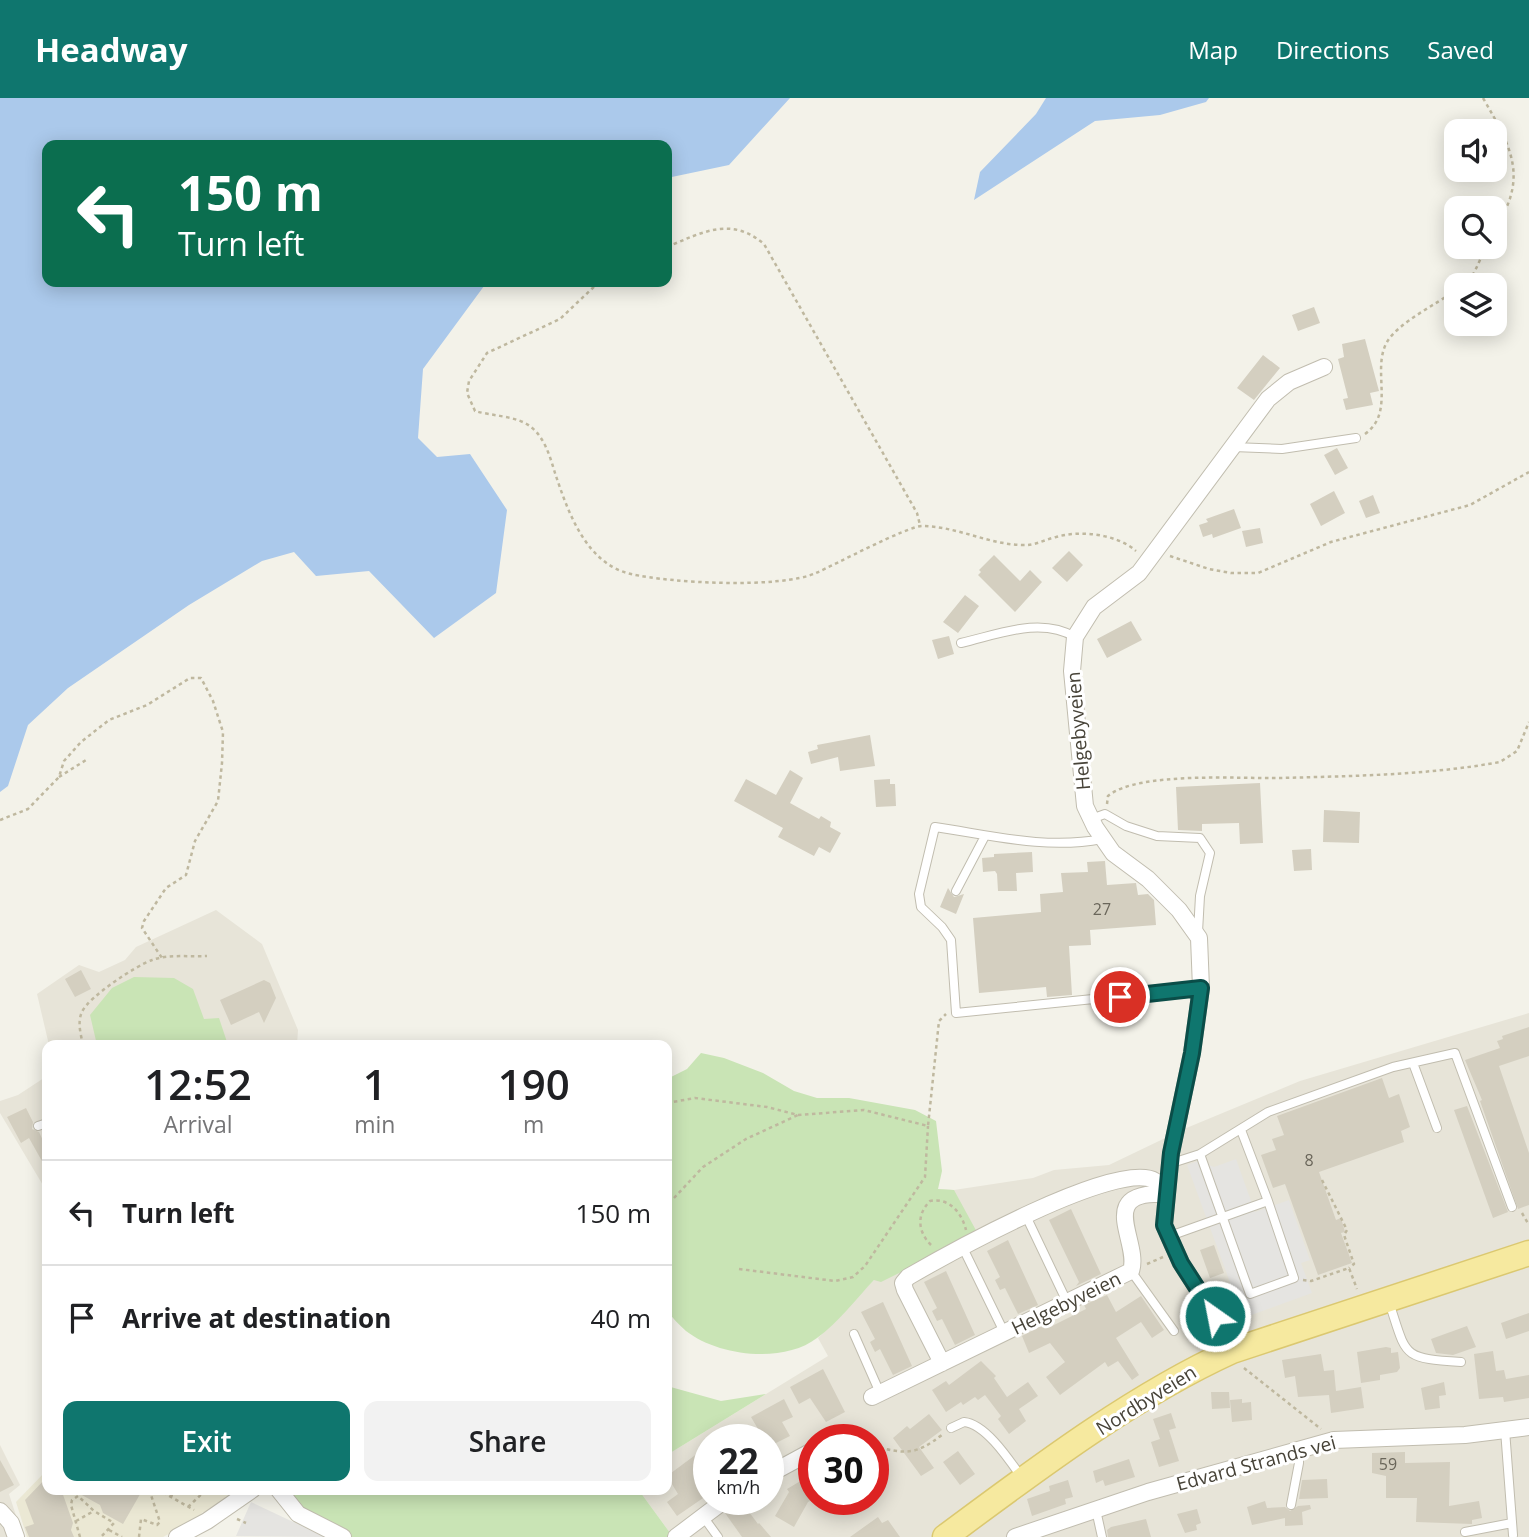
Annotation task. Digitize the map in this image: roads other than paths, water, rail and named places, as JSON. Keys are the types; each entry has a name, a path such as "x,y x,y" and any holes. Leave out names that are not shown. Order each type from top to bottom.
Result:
{"main road":[{"name":"Nordbyveien","path":"959,1533 1024,1480 1147,1397 1230,1347 1529,1253"}],"street":[{"name":"Helgebyveien","path":"1199,938 1179,910 1148,879 1114,853 1102,839 1098,817 1085,806 1072,671 1075,637 1094,607 1139,573 1268,399 1289,382 1324,367"},
{"path":"1199,938 1201,988 1192,1053 1169,1165 1164,1225 1167,1237 1230,1347"},
{"path":"942,1363 903,1283 908,1277 956,1248 1111,1181 1156,1181 1165,1194"},
{"name":"Helgebyveien","path":"876,1395 1131,1271 1133,1266 1124,1226 1127,1208 1141,1196 1165,1194"},
{"name":"Edvard Strands vei","path":"1015,1537 1042,1533 1096,1510 1334,1440 1465,1435 1529,1427"},
{"path":"177,1537 207,1521 244,1495"},
{"path":"283,1495 298,1514 308,1521 343,1537"},
{"path":"0,1511 11,1523 16,1537"},
{"path":"676,1537 702,1515"}],"lane":[{"path":"1233,447 1282,449 1356,438"},
{"path":"961,643 998,633 1045,627 1075,637"},
{"path":"1098,817 1157,836 1194,836 1204,840 1210,853 1200,896 1199,938"},
{"path":"1102,839 1057,843 985,836 935,827 919,894 921,907 951,940 957,1013 1201,988"},
{"path":"956,891 985,836"},
{"path":"1169,1165 1200,1154 1268,1112 1393,1067 1455,1053 1512,1208"},
{"path":"1413,1063 1437,1128"},
{"path":"37,1126 42,1124"},
{"path":"1200,1154 1250,1294 1294,1278 1241,1130"},
{"path":"1167,1237 1268,1201"},
{"path":"1026,1216 1067,1302"},
{"path":"956,1248 1004,1332"},
{"path":"1131,1271 1174,1331"},
{"path":"1388,1299 1400,1339 1409,1353 1427,1359 1461,1362"},
{"path":"854,1334 876,1395"},
{"path":"951,1428 964,1422 975,1425 999,1447 1024,1480"},
{"path":"1505,1430 1513,1535"},
{"path":"1291,1505 1299,1449"},
{"path":"1096,1510 1102,1537"},
{"path":"702,1515 718,1537"},
{"path":"1465,1532 1512,1523"}],"water":[{"path":"0,98 790,98 729,165 672,177 672,140 42,140 42,287 483,287 423,369 418,438 437,457 470,454 507,510 496,593 434,638 369,571 316,576 294,552 262,561 189,605 68,688 28,725 8,786 0,792"},
{"path":"1046,98 1209,98 1206,102 1160,115 1095,121 974,200 980,172 1036,114"}]}
